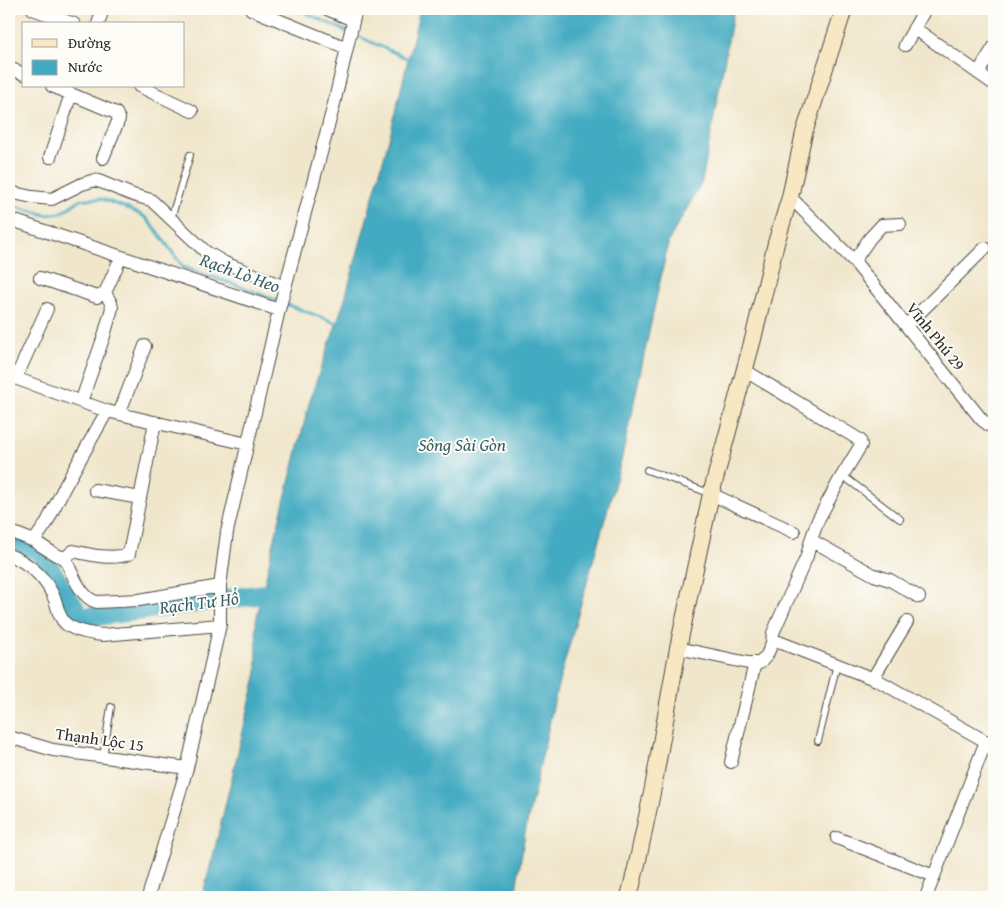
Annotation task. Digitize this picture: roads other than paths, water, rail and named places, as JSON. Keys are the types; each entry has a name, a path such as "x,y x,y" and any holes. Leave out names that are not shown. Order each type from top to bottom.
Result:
{"street":[{"path":"33,9 69,22"},
{"path":"99,22 103,9"},
{"path":"251,9 348,44"},
{"path":"148,897 187,768 219,621 220,589 226,532 279,310 354,18 328,9"},
{"path":"629,897 653,788 678,648 711,494 753,339 776,243 789,202 804,133 844,9"},
{"path":"905,45 925,9"},
{"path":"914,28 994,84"},
{"path":"978,73 994,47"},
{"path":"9,68 22,73"},
{"path":"57,88 116,113 119,119 102,158"},
{"path":"143,88 192,110"},
{"path":"50,157 71,94"},
{"path":"9,192 52,199 82,184 95,180 151,200 206,252 284,291"},
{"name":"Vĩnh Phú 29","path":"789,202 854,261 982,420 994,429"},
{"path":"9,218 279,310"},
{"path":"854,261 882,224 900,224"},
{"path":"906,325 985,248"},
{"path":"40,278 97,297 105,293 121,257"},
{"path":"81,402 112,308 105,293"},
{"path":"47,309 12,377 113,412 247,444"},
{"path":"34,541 46,524 64,488 113,412 145,346"},
{"path":"678,648 748,663 760,663 767,655 772,643 773,633 807,556 818,520 842,475 861,446 860,440 744,370"},
{"path":"65,558 73,550 84,554 119,557 129,554 156,422"},
{"path":"95,490 140,498"},
{"path":"711,494 794,532"},
{"path":"9,531 34,541 65,558 74,578 91,601 139,600 220,589"},
{"path":"811,540 874,575 890,580 919,597"},
{"path":"9,555 29,566 42,578 54,598 61,619 68,626 78,630 103,635 219,621"},
{"path":"873,678 906,622"},
{"path":"772,643 779,642 873,678 990,744 926,897"},
{"path":"731,762 755,663"},
{"name":"Thạnh Lộc 15","path":"9,736 53,750 187,768"},
{"path":"837,838 934,876"}],"lane":[{"path":"171,219 190,156"},
{"path":"647,470 711,494"},
{"path":"842,475 900,519"},
{"path":"818,740 837,664"},
{"path":"103,757 111,707"}],"water":[{"name":"Sông Sài Gòn","path":"420,9 734,9 702,182 669,240 621,462 557,689 525,833 515,897 202,897 257,672 256,620 275,537 311,396 344,302 390,135"}],"waterway":[{"path":"297,9 348,32"},
{"path":"353,34 411,60"},
{"name":"Rạch Lò Heo","path":"9,204 46,215 61,213 80,200 102,199 145,217 183,267 278,301"},
{"name":"Rạch Lò Heo","path":"283,303 339,324"},
{"name":"Rạch Tư Hổ","path":"9,540 39,551 81,618 288,591"}]}
